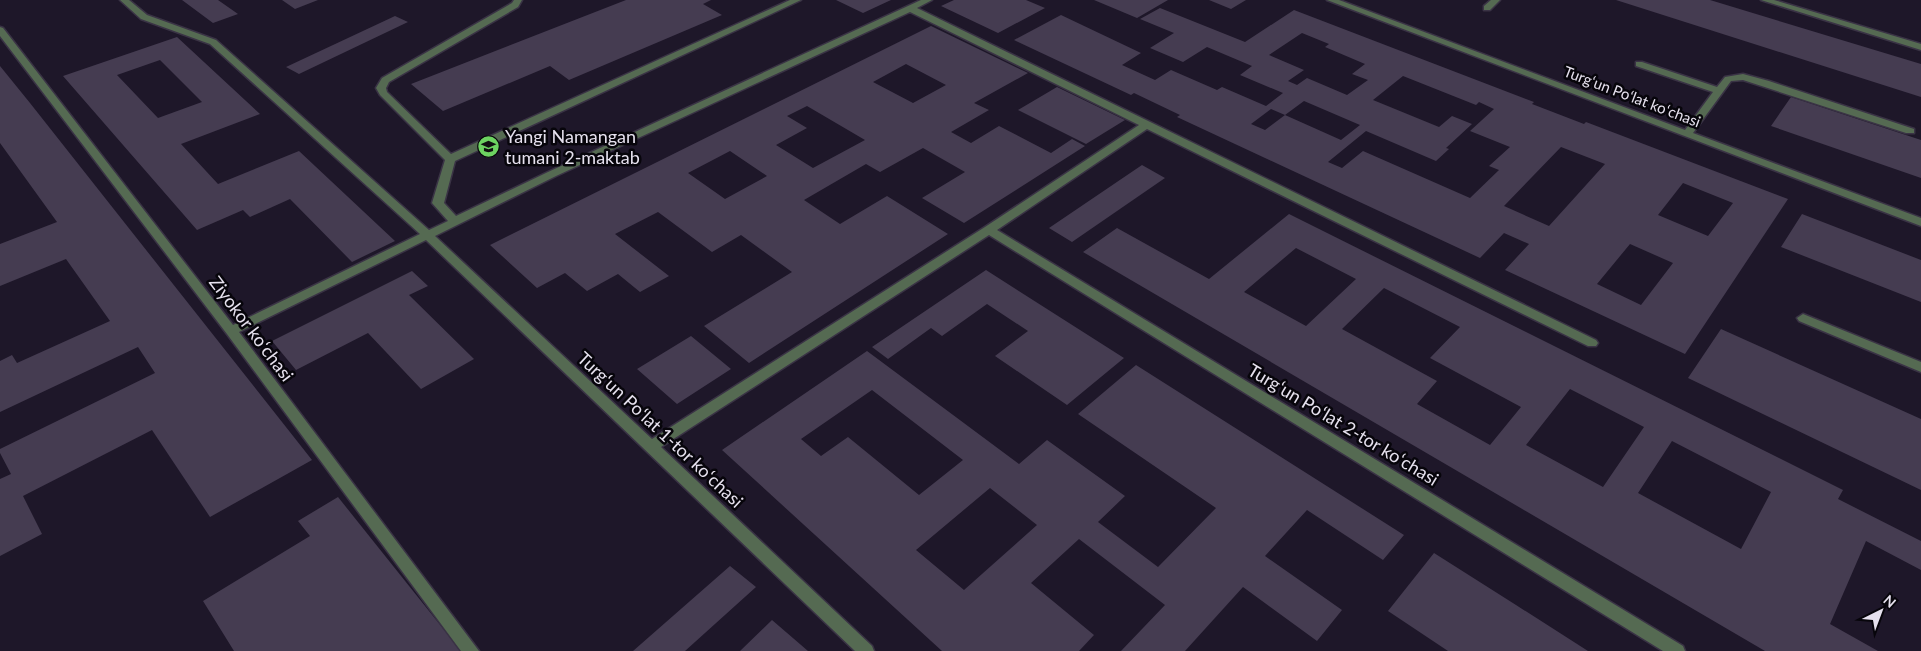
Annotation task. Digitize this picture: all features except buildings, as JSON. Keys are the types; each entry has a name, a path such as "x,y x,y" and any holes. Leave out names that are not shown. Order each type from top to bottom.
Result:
{"street":[{"name":"Turgʻun Poʻlat 1-tor koʻchasi","path":"124,0 144,17 213,42 428,235 650,448 866,651"},
{"path":"450,159 383,93 381,88 385,80 515,5 518,0"},
{"path":"450,159 797,0"},
{"path":"231,331 552,174 928,0"},
{"name":"Turgʻun Poʻlat koʻchasi","path":"1332,0 1921,222"},
{"path":"1353,7 1363,0"},
{"path":"1487,8 1496,0"},
{"path":"1765,0 1921,47"},
{"path":"911,9 1146,126 1592,343"},
{"name":"Ziyokor koʻchasi","path":"0,30 231,331 471,651"},
{"path":"1639,64 1719,91"},
{"path":"1687,134 1728,79 1743,77 1910,131"},
{"path":"650,448 989,230 1146,126"},
{"path":"450,159 438,203 455,222"},
{"name":"Turgʻun Poʻlat 2-tor koʻchasi","path":"989,230 1677,651"},
{"path":"1803,318 1921,367"}],"place":[{"name":"Yangi Namangan tumani 2-maktab","path":"489,147"}]}
